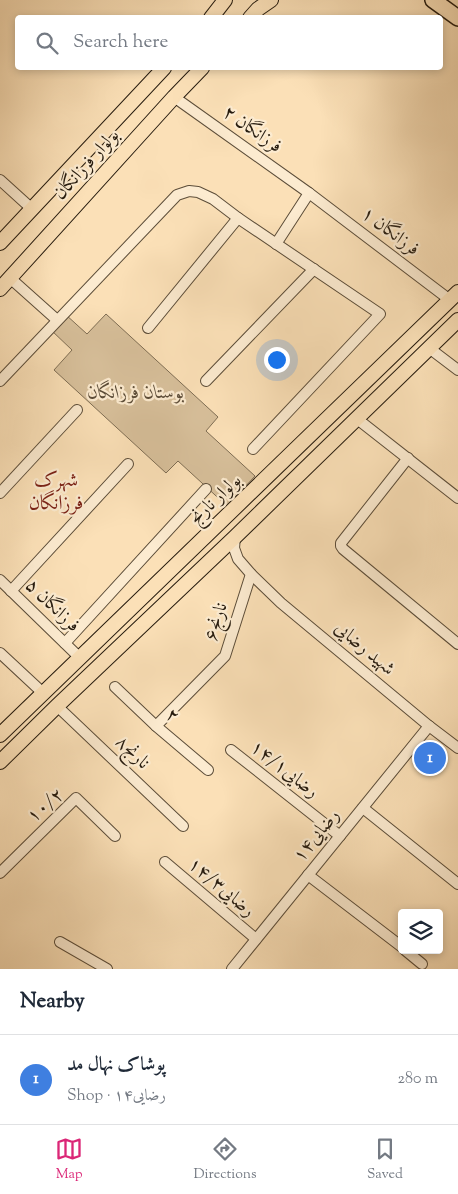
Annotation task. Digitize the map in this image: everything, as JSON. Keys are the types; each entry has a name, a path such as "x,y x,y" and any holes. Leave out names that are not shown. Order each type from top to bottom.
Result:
{"highway":[{"path":"433,0 458,18"}],"main road":[{"path":"213,15 225,0"},
{"path":"253,15 270,0"},
{"name":"بولوار فرزانگان","path":"0,243 162,70"},
{"name":"بولوار فرزانگان","path":"0,289 200,70"},
{"name":"بولوار نارنج","path":"1,732 454,296"},
{"path":"0,762 458,320"}],"street":[{"name":"فرزانگان ۲","path":"174,97 309,192"},
{"path":"0,180 32,209"},
{"path":"0,381 177,195 189,191 198,192 213,199 380,314 253,449"},
{"path":"276,244 309,192"},
{"name":"فرزانگان ۱","path":"309,192 454,296"},
{"path":"148,328 238,218"},
{"path":"206,381 314,269"},
{"path":"10,278 57,320"},
{"path":"429,348 458,370"},
{"path":"0,493 77,410"},
{"path":"356,418 458,498"},
{"path":"408,458 341,546 458,644"},
{"path":"11,591 128,464"},
{"path":"65,643 206,489"},
{"path":"235,537 234,548 238,559 251,574"},
{"name":"شهید رضایی","path":"251,574 281,603 458,748"},
{"name":"نارنج۶","path":"156,726 225,656 251,574"},
{"name":"فرزانگان ۵","path":"0,580 80,658"},
{"path":"0,653 43,693"},
{"name":"۲","path":"114,687 208,770"},
{"name":"نارنج۸","path":"57,706 182,826"},
{"name":"رضایی۱۴","path":"232,969 429,726"},
{"name":"۱۴/۱رضایی","path":"231,750 340,836"},
{"name":"۱۰/۲","path":"0,873 76,798 115,836"},
{"path":"363,808 458,884"},
{"name":"رضایی۱۴/۳","path":"164,862 256,939"},
{"path":"308,874 398,945"},
{"path":"60,942 107,969"},
{"path":"410,954 422,964"}],"green space":[{"name":"بوستان فرزانگان","path":"65,314 87,334 106,314 218,417 206,431 255,476 227,506 178,461 166,473 54,370 72,350 51,330"}],"place":[{"name":"پوشاک نهال مد","path":"430,758"}],"district":[{"name":"شهرک فرزانگان","path":"56,492"}]}
